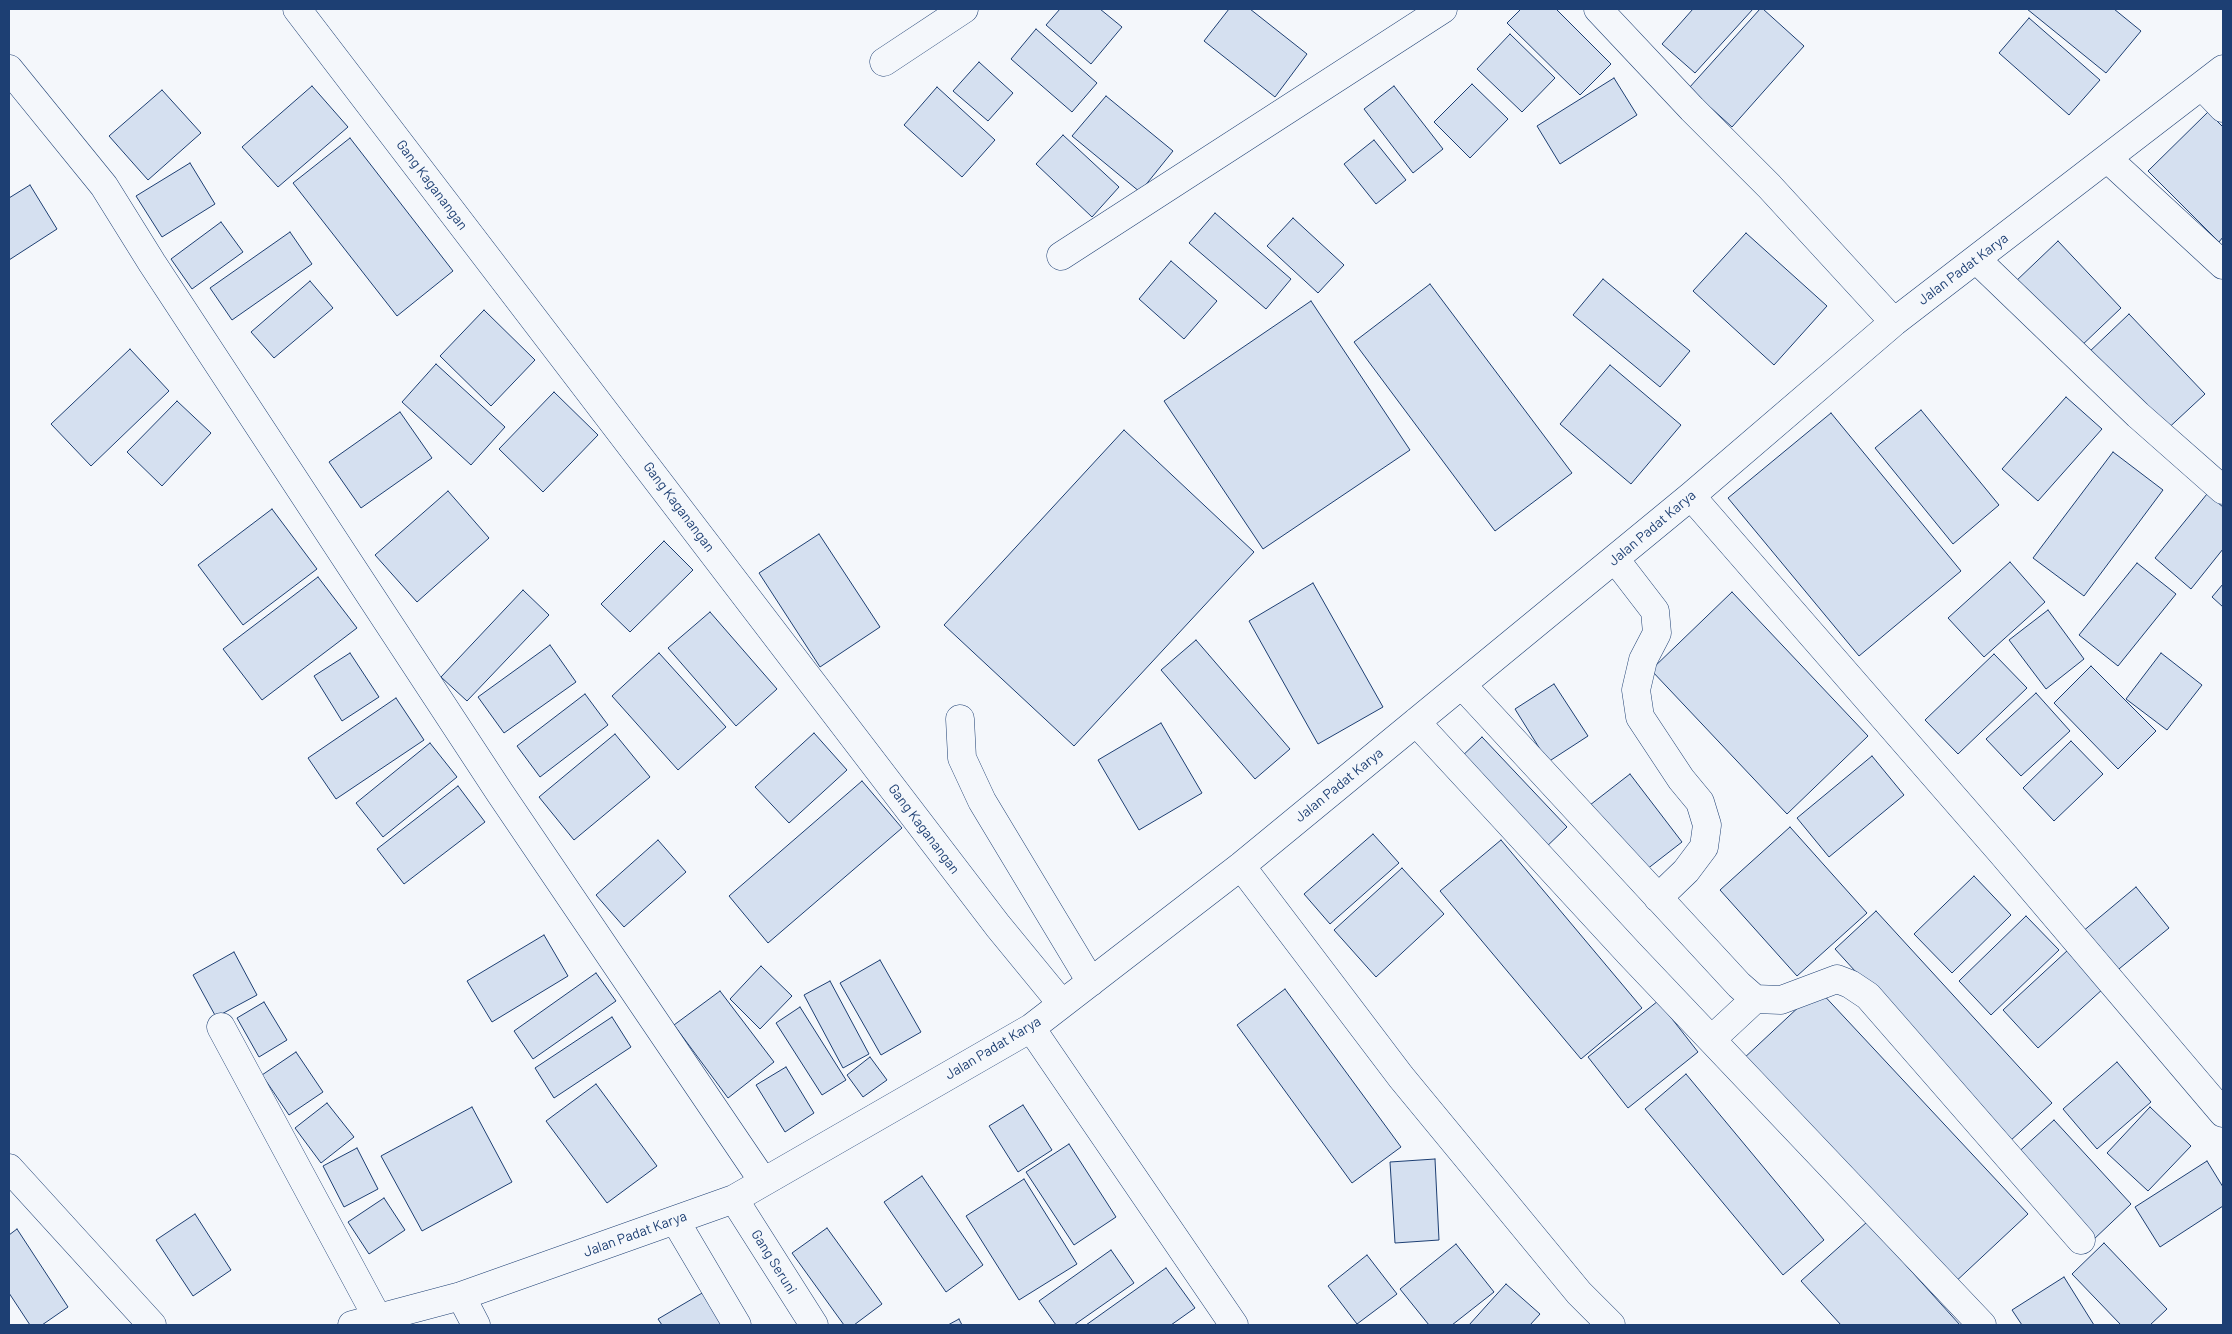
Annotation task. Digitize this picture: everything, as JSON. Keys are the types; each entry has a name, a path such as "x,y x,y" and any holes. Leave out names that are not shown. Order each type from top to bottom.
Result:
{"street":[{"path":"884,62 964,9"},
{"path":"1061,256 1442,9"},
{"path":"1598,9 1769,186 1894,322"},
{"name":"Gang Kaganangan","path":"300,10 998,926 1062,1004"},
{"path":"9,69 104,186 152,263 500,793 763,1181"},
{"name":"Jalan Padat Karya","path":"364,1321 461,1296 734,1199 1031,1028 1241,866 1691,496 1894,322 2223,69"},
{"path":"2202,86 2223,108"},
{"path":"2108,159 2223,265"},
{"path":"1976,259 2138,415 2223,490"},
{"path":"1691,496 1996,846 2223,1113"},
{"path":"1615,559 1655,611 1657,632 1643,660 1636,690 1640,717 1681,779 1700,802 1707,825 1704,847 1686,871 1658,898"},
{"path":"1462,685 1739,985 1756,999 1781,1000 1837,979 1850,984 1868,996 2081,1240"},
{"path":"960,719 962,758 982,801 1091,982"},
{"path":"1416,722 1622,946 1982,1325"},
{"path":"1241,866 1401,1077 1579,1293 1610,1325"},
{"path":"1712,1039 1756,999"},
{"path":"221,1027 364,1321"},
{"path":"1031,1028 1234,1325"},
{"path":"9,1168 152,1325"},
{"name":"Gang Seruni","path":"734,1199 814,1325"},
{"path":"675,1220 737,1325"},
{"path":"461,1296 476,1325"}],"building":[{"path":"1060,9 1100,9 1122,27 1091,64 1046,25"},
{"path":"1229,9 1250,9 1307,54 1275,97 1204,41"},
{"path":"1521,9 1556,9 1611,64 1580,95 1507,23"},
{"path":"1693,9 1753,9 1695,73 1662,44"},
{"path":"1760,9 1763,9 1804,46 1732,127 1689,88"},
{"path":"2027,9 2114,9 2141,31 2106,73"},
{"path":"2029,18 2100,80 2069,115 1999,53"},
{"path":"1036,29 1097,83 1072,112 1011,59"},
{"path":"1510,34 1555,78 1522,112 1477,69"},
{"path":"979,62 1013,93 988,121 953,91"},
{"path":"1614,78 1637,115 1560,164 1537,126"},
{"path":"1472,84 1508,119 1470,158 1434,122"},
{"path":"312,86 348,127 278,187 242,147"},
{"path":"1394,86 1443,149 1413,173 1364,109"},
{"path":"937,87 995,140 962,177 904,125"},
{"path":"162,90 201,133 148,180 109,136"},
{"path":"1106,96 1173,151 1140,192 1072,136"},
{"path":"2208,112 2223,127 2223,237 2219,242 2148,171"},
{"path":"1063,135 1119,187 1092,217 1036,164"},
{"path":"350,138 453,271 397,316 293,183"},
{"path":"1374,140 1406,180 1376,204 1344,164"},
{"path":"190,163 215,204 162,237 136,196"},
{"path":"30,185 57,229 9,260 9,198"},
{"path":"1215,213 1291,279 1266,309 1189,243"},
{"path":"1293,218 1344,265 1318,293 1267,246"},
{"path":"221,222 243,252 192,289 171,259"},
{"path":"290,232 312,264 232,320 210,288"},
{"path":"1746,233 1827,306 1774,365 1693,291"},
{"path":"2058,241 2121,308 2078,349 2015,282"},
{"path":"1171,261 1217,301 1184,339 1139,299"},
{"path":"1603,279 1690,351 1660,387 1573,315"},
{"path":"310,281 333,308 274,358 251,332"},
{"path":"1430,284 1572,473 1495,531 1354,342"},
{"path":"1311,301 1410,450 1263,549 1164,401"},
{"path":"484,310 535,360 491,406 440,356"},
{"path":"2129,314 2205,394 2162,434 2087,354"},
{"path":"130,349 169,391 91,466 51,424"},
{"path":"436,364 505,427 471,465 402,402"},
{"path":"1610,365 1681,425 1631,484 1560,424"},
{"path":"554,392 598,435 543,492 499,449"},
{"path":"2066,397 2102,429 2038,501 2002,469"},
{"path":"177,401 211,433 162,486 127,452"},
{"path":"1921,410 1999,505 1953,544 1875,448"},
{"path":"400,412 432,458 361,508 329,462"},
{"path":"1831,413 1961,571 1859,656 1728,498"},
{"path":"1124,430 1254,552 1074,746 944,625"},
{"path":"2113,452 2163,490 2084,596 2033,558"},
{"path":"448,491 489,538 417,602 375,555"},
{"path":"2207,494 2223,507 2223,549 2191,589 2155,558"},
{"path":"272,509 317,569 243,625 198,565"},
{"path":"819,534 880,627 820,667 759,573"},
{"path":"664,541 693,570 630,632 601,604"},
{"path":"2010,562 2045,602 1984,657 1948,618"},
{"path":"2137,563 2176,594 2118,666 2079,635"},
{"path":"318,577 357,628 262,700 223,649"},
{"path":"1313,583 1383,707 1318,744 1249,621"},
{"path":"2223,584 2223,607 2212,597"},
{"path":"523,590 549,615 467,701 441,677"},
{"path":"1732,592 1868,736 1787,814 1651,670"},
{"path":"2048,610 2084,659 2046,689 2009,640"},
{"path":"710,612 777,689 736,726 668,648"},
{"path":"1196,640 1290,749 1255,779 1161,670"},
{"path":"550,645 576,682 504,733 478,697"},
{"path":"350,653 379,697 342,721 314,676"},
{"path":"659,653 726,727 678,770 612,696"},
{"path":"2161,653 2202,685 2167,730 2126,699"},
{"path":"1994,654 2027,688 1958,754 1925,720"},
{"path":"2091,666 2156,731 2118,769 2054,703"},
{"path":"1554,684 1588,736 1548,762 1515,709"},
{"path":"2036,693 2070,731 2021,776 1986,739"},
{"path":"585,694 608,725 540,777 517,746"},
{"path":"396,698 424,740 336,799 308,758"},
{"path":"1161,723 1202,793 1139,830 1098,760"},
{"path":"814,733 847,770 789,823 755,787"},
{"path":"615,734 650,777 574,840 539,797"},
{"path":"1482,737 1567,827 1542,851 1456,762"},
{"path":"2071,741 2103,774 2054,821 2023,788"},
{"path":"430,743 457,777 383,837 356,803"},
{"path":"1872,756 1904,795 1829,857 1797,818"},
{"path":"1630,774 1682,842 1642,873 1590,805"},
{"path":"862,781 902,828 768,943 729,896"},
{"path":"458,786 485,822 404,884 377,849"},
{"path":"1790,827 1867,913 1797,976 1720,890"},
{"path":"1373,834 1399,863 1330,924 1304,894"},
{"path":"658,840 686,872 624,927 596,895"},
{"path":"1501,840 1642,1008 1581,1059 1440,891"},
{"path":"1402,868 1444,914 1376,977 1334,930"},
{"path":"1974,876 2011,915 1952,973 1914,934"},
{"path":"2136,887 2169,928 2114,973 2082,932"},
{"path":"1876,911 2052,1103 2010,1141 1835,949"},
{"path":"2026,916 2059,950 1991,1015 1959,981"},
{"path":"544,935 568,976 492,1022 467,981"},
{"path":"2068,950 2104,988 2038,1048 2003,1010"},
{"path":"234,952 257,995 216,1017 193,975"},
{"path":"880,960 921,1032 881,1055 840,983"},
{"path":"761,966 792,996 760,1029 730,999"},
{"path":"596,973 616,1001 533,1059 514,1031"},
{"path":"830,981 869,1054 843,1068 804,995"},
{"path":"1285,989 1401,1147 1352,1183 1237,1025"},
{"path":"1818,989 2028,1214 1952,1285 1742,1060"},
{"path":"720,991 774,1062 728,1098 674,1025"},
{"path":"1658,1001 1698,1052 1628,1108 1588,1057"},
{"path":"264,1002 287,1040 259,1057 237,1018"},
{"path":"800,1007 846,1080 822,1095 776,1023"},
{"path":"612,1017 631,1047 554,1098 535,1068"},
{"path":"296,1052 323,1092 289,1115 262,1075"},
{"path":"870,1057 887,1080 863,1097 847,1075"},
{"path":"2117,1062 2151,1102 2097,1149 2063,1109"},
{"path":"786,1067 814,1113 785,1132 756,1085"},
{"path":"1686,1074 1824,1240 1783,1275 1645,1109"},
{"path":"596,1084 657,1166 607,1203 546,1121"},
{"path":"327,1103 354,1137 321,1163 295,1128"},
{"path":"1023,1105 1052,1150 1018,1172 989,1126"},
{"path":"472,1107 512,1182 422,1231 381,1156"},
{"path":"2150,1107 2191,1146 2148,1191 2107,1153"},
{"path":"2054,1120 2131,1204 2092,1241 2014,1156"},
{"path":"1069,1144 1116,1217 1074,1245 1026,1172"},
{"path":"357,1148 378,1189 344,1207 323,1166"},
{"path":"1435,1159 1439,1240 1395,1243 1390,1162"},
{"path":"2207,1161 2223,1187 2223,1206 2160,1247 2135,1207"},
{"path":"922,1176 983,1265 946,1292 884,1202"},
{"path":"1024,1179 1077,1264 1019,1300 966,1216"},
{"path":"384,1198 405,1230 369,1254 348,1222"},
{"path":"195,1214 231,1270 193,1296 156,1240"},
{"path":"1867,1222 1960,1325 1841,1325 1801,1281"},
{"path":"827,1228 882,1304 854,1325 844,1325 792,1253"},
{"path":"17,1229 68,1307 42,1325 30,1325 9,1293 9,1235"},
{"path":"2104,1243 2167,1309 2150,1325 2121,1325 2072,1274"},
{"path":"1456,1244 1494,1292 1452,1325 1429,1325 1400,1289"},
{"path":"1111,1250 1134,1283 1074,1325 1056,1325 1039,1301"},
{"path":"1367,1255 1397,1294 1357,1324 1328,1286"},
{"path":"1166,1268 1195,1308 1171,1325 1086,1325"},
{"path":"2064,1277 2094,1325 2022,1325 2012,1310"},
{"path":"1506,1284 1540,1314 1530,1325 1469,1325"},
{"path":"709,1289 730,1325 662,1325 658,1319"},
{"path":"959,1319 962,1325 948,1325"}]}
